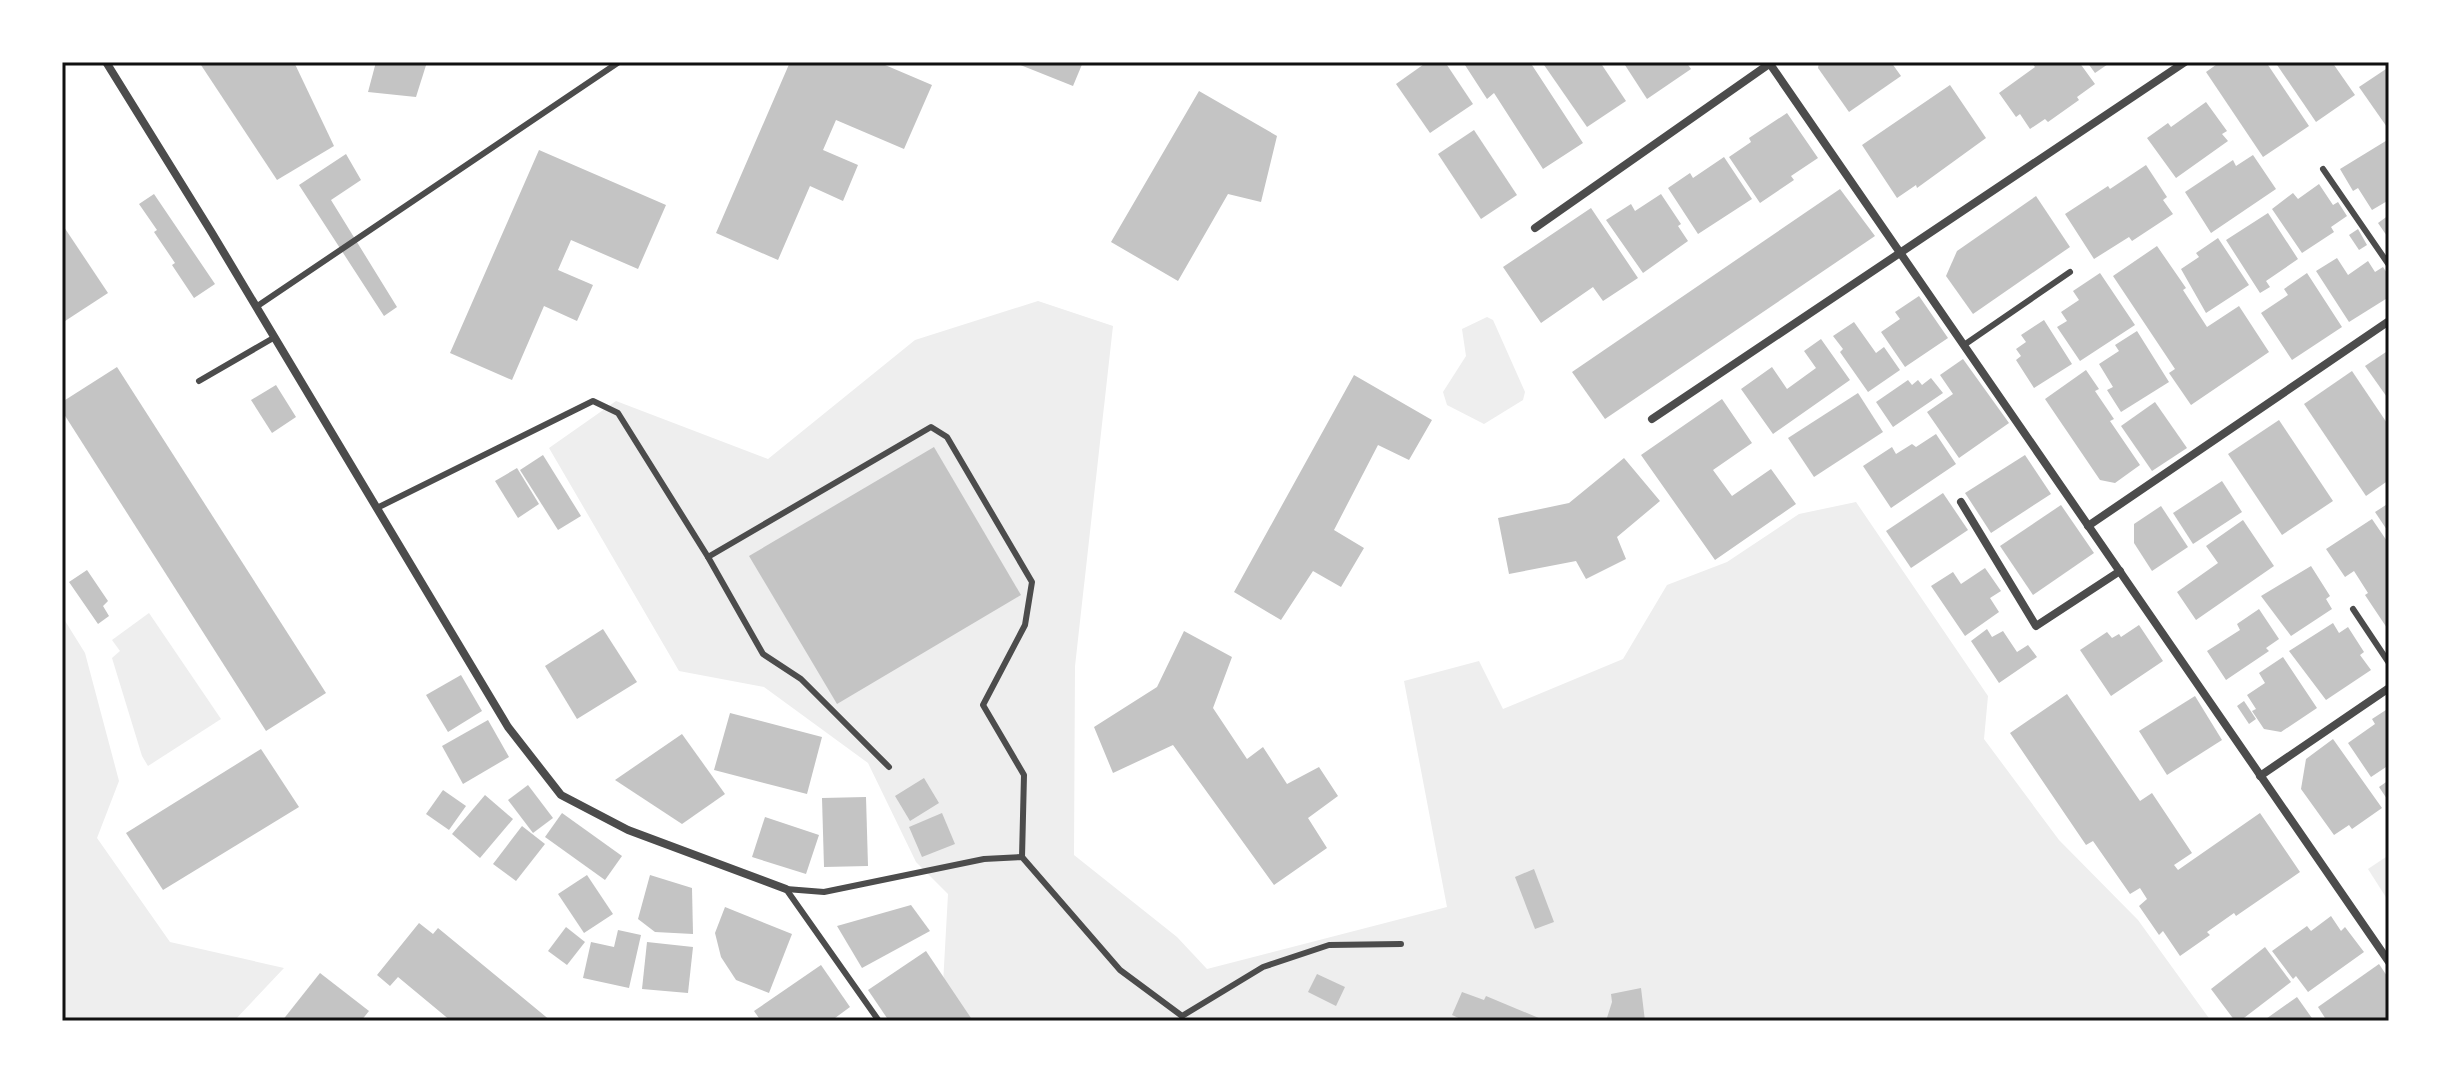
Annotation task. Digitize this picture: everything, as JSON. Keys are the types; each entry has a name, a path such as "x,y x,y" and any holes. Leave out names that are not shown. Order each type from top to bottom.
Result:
{"street":[{"path":"106,62 508,727 561,795 628,830 786,889"},
{"path":"1652,419 2185,62"},
{"path":"1535,228 1771,63 2389,962"},
{"path":"2088,526 2389,321"},
{"path":"1961,502 2036,626 2120,571"},
{"path":"2260,776 2389,688"}],"lane":[{"path":"256,307 619,62"},
{"path":"2323,169 2389,265"},
{"path":"1964,345 2070,272"},
{"path":"199,381 275,337"},
{"path":"377,508 593,401 618,413 708,557 763,654 801,679 889,767"},
{"path":"708,557 931,427 947,437 1032,582 1025,625 983,705 1024,775 1022,857 1120,970 1182,1016 1263,967 1329,945 1401,944"},
{"path":"2353,609 2389,663"},
{"path":"786,889 824,892 984,859 1022,857"},
{"path":"786,889 879,1021"}],"shaded area":[{"path":"1038,301 1113,326 1075,666 1074,855 1177,937 1207,969 1447,907 1404,681 1479,661 1503,709 1623,659 1667,585 1727,562 1799,514 1856,502 1988,696 1984,739 2059,840 2138,920 2211,1021 941,1021 948,894 916,862 868,763 764,687 679,671 549,448 616,401 768,459 915,340"},
{"path":"1487,317 1493,320 1525,392 1523,400 1484,424 1447,405 1443,392 1466,356 1462,329"},
{"path":"149,613 221,719 148,766 142,756 112,658 120,651 112,640"},
{"path":"62,616 85,653 119,781 97,838 170,942 284,968 234,1021 62,1021"},
{"path":"2389,855 2389,902 2368,869"}],"building":[{"path":"199,62 294,62 334,146 277,180"},
{"path":"376,62 427,62 416,97 368,92"},
{"path":"790,62 878,62 932,85 904,149 836,120 823,150 858,165 843,201 810,186 778,260 716,233"},
{"path":"1013,62 1083,62 1073,86"},
{"path":"1427,62 1445,62 1473,104 1430,133 1396,84"},
{"path":"1463,62 1530,62 1583,143 1543,169 1494,93 1487,99"},
{"path":"1542,62 1600,62 1626,101 1587,127"},
{"path":"1623,62 1686,62 1691,69 1647,99"},
{"path":"1819,62 1891,62 1901,76 1849,112 1818,68"},
{"path":"2031,62 2079,62 2095,84 2048,122 2045,119 2030,129 2020,114 2016,117 1999,93 2035,67"},
{"path":"2087,62 2111,62 2095,73"},
{"path":"2220,62 2266,62 2309,126 2263,157 2206,72"},
{"path":"2275,62 2332,62 2355,95 2316,122"},
{"path":"2389,67 2389,130 2359,87"},
{"path":"1950,85 1986,138 1917,188 1916,185 1897,198 1862,145"},
{"path":"1199,91 1277,136 1261,202 1228,194 1178,281 1111,242"},
{"path":"2206,102 2227,131 2222,134 2228,141 2176,178 2147,138 2168,123 2171,127"},
{"path":"1787,113 1818,158 1791,176 1794,180 1760,203 1729,157 1751,142 1749,138"},
{"path":"1474,130 1517,195 1481,219 1438,154"},
{"path":"2389,139 2389,200 2372,210 2358,188 2353,191 2340,169"},
{"path":"539,150 666,205 638,269 571,240 558,270 593,285 577,321 544,306 512,380 450,353"},
{"path":"346,154 361,180 331,200 397,307 384,316 299,185"},
{"path":"2253,155 2276,189 2211,233 2185,192 2233,160 2236,166"},
{"path":"1724,157 1752,199 1698,234 1668,188 1690,173 1693,178"},
{"path":"2146,165 2167,197 2163,200 2173,214 2132,241 2129,237 2094,259 2065,214"},
{"path":"2319,184 2333,205 2338,202 2347,216 2331,227 2334,232 2302,253 2272,209 2293,193 2298,199"},
{"path":"1840,189 1875,236 1605,419 1572,372"},
{"path":"154,194 215,284 194,298 154,232 157,230 139,204"},
{"path":"1661,194 1688,241 1643,273 1606,220 1631,204 1635,211"},
{"path":"2036,196 2070,247 1973,314 1946,276 1957,251"},
{"path":"1591,208 1638,278 1603,301 1593,287 1541,323 1503,267"},
{"path":"2268,213 2298,259 2266,281 2270,287 2260,293 2226,240"},
{"path":"2389,215 2389,239 2378,223"},
{"path":"62,224 108,293 62,323"},
{"path":"2358,229 2367,245 2359,250 2349,235"},
{"path":"2218,238 2249,285 2206,313 2181,269 2199,257 2196,253"},
{"path":"2157,246 2186,288 2183,290 2207,327 2239,306 2269,352 2191,405 2169,373 2175,369 2113,276"},
{"path":"2337,258 2348,275 2368,261 2375,272 2383,267 2389,276 2389,297 2349,322 2316,271"},
{"path":"2100,273 2135,325 2080,361 2057,327 2067,321 2061,312 2079,300 2073,291"},
{"path":"2307,273 2342,327 2292,360 2261,313 2288,295 2284,289"},
{"path":"1919,296 1948,338 1905,367 1881,332 1900,319 1895,312"},
{"path":"2044,320 2072,364 2034,388 2016,360 2021,356 2016,349 2026,342 2021,335"},
{"path":"1854,322 1876,353 1884,347 1900,370 1868,392 1840,352 1843,349 1833,336"},
{"path":"2137,331 2169,382 2121,412 2107,390 2113,387 2099,364 2119,351 2115,345"},
{"path":"1821,339 1850,380 1773,434 1741,389 1772,367 1787,389 1816,368 1804,351"},
{"path":"2389,350 2389,400 2365,366"},
{"path":"1963,359 2009,423 1959,458 1927,412 1953,394 1940,375"},
{"path":"117,367 326,693 266,731 62,411 62,402"},
{"path":"2086,370 2099,389 2095,391 2114,419 2110,421 2140,465 2115,483 2100,480 2045,399"},
{"path":"2352,371 2389,426 2389,480 2366,496 2304,404"},
{"path":"1354,375 1432,420 1409,460 1378,445 1334,530 1364,548 1341,587 1313,571 1281,620 1234,592"},
{"path":"1931,378 1943,393 1893,427 1876,402 1908,380 1912,385 1918,380 1922,385"},
{"path":"276,385 296,417 272,433 251,400"},
{"path":"1858,393 1883,432 1814,477 1788,438"},
{"path":"1722,399 1752,443 1713,470 1732,496 1771,469 1796,504 1715,560 1641,455"},
{"path":"2155,402 2187,448 2152,471 2121,426"},
{"path":"2279,420 2333,501 2282,535 2228,454"},
{"path":"1936,434 1956,464 1891,508 1863,466 1892,447 1896,454 1912,444 1916,447"},
{"path":"934,447 1021,595 837,704 749,556"},
{"path":"543,455 581,516 558,530 520,470"},
{"path":"2025,455 2051,494 1991,533 1965,493"},
{"path":"1624,458 1660,501 1617,537 1626,559 1586,579 1576,561 1509,574 1498,518 1569,503"},
{"path":"517,468 539,504 518,518 495,481"},
{"path":"2222,481 2242,512 2193,544 2173,513"},
{"path":"1943,493 1968,530 1911,568 1886,531"},
{"path":"2389,503 2389,533 2375,512"},
{"path":"2061,505 2094,553 2033,595 2000,546"},
{"path":"2161,506 2188,547 2152,571 2134,543 2134,524"},
{"path":"2372,519 2389,544 2389,631 2365,595 2368,593 2354,571 2345,577 2326,549"},
{"path":"2243,520 2274,566 2196,620 2177,592 2218,563 2206,546"},
{"path":"2311,566 2330,596 2326,599 2332,609 2291,636 2261,596"},
{"path":"1985,568 2001,591 1990,598 1999,612 1965,636 1931,586 1953,572 1961,584"},
{"path":"87,570 108,601 103,606 109,616 98,624 69,582"},
{"path":"2259,609 2279,639 2266,648 2269,651 2226,680 2207,651 2240,630 2237,624"},
{"path":"2333,623 2339,633 2348,627 2364,652 2360,655 2371,670 2326,700 2289,651"},
{"path":"2139,625 2163,661 2111,696 2080,650 2107,632 2112,638 2119,634 2121,637"},
{"path":"603,629 637,682 577,719 545,666"},
{"path":"1987,629 1992,637 2003,631 2017,652 2028,645 2037,657 1999,683 1971,641"},
{"path":"1184,631 1232,657 1213,708 1247,759 1263,747 1287,784 1319,767 1338,796 1308,818 1327,848 1274,885 1173,745 1113,773 1094,727 1157,687"},
{"path":"2283,657 2317,708 2281,732 2264,729 2252,711 2256,709 2247,695 2265,683 2259,673"},
{"path":"461,675 482,711 448,732 426,695"},
{"path":"2067,694 2140,801 2152,793 2192,853 2174,865 2178,870 2260,813 2300,872 2236,916 2234,913 2180,956 2163,931 2159,935 2139,906 2147,899 2140,888 2130,894 2093,841 2086,845 2010,733"},
{"path":"2195,696 2222,740 2167,775 2139,731"},
{"path":"2244,701 2256,719 2249,724 2237,706"},
{"path":"2389,708 2389,765 2371,777 2348,743 2375,724 2372,719"},
{"path":"730,713 822,737 807,794 714,770"},
{"path":"488,720 509,757 463,784 442,746"},
{"path":"682,734 725,794 682,824 615,780"},
{"path":"2333,739 2382,808 2352,829 2349,825 2334,835 2301,789 2306,759"},
{"path":"261,749 299,807 163,890 126,833"},
{"path":"924,778 939,803 910,821 895,796"},
{"path":"2389,780 2389,802 2379,787"},
{"path":"528,785 553,818 533,833 508,800"},
{"path":"443,790 466,806 449,830 426,814"},
{"path":"485,795 513,819 480,858 452,834"},
{"path":"866,797 868,866 824,867 822,798"},
{"path":"562,813 622,856 605,880 545,837"},
{"path":"942,813 955,844 922,857 909,827"},
{"path":"765,817 819,835 806,874 752,857"},
{"path":"522,826 545,844 516,881 493,864"},
{"path":"1534,869 1554,922 1535,929 1515,877"},
{"path":"587,875 613,914 584,933 558,894"},
{"path":"650,875 692,888 693,934 655,932 638,919"},
{"path":"911,905 930,931 862,968 837,926"},
{"path":"725,907 792,934 769,993 736,980 721,957 715,933"},
{"path":"2331,916 2341,931 2345,927 2364,952 2308,992 2296,976 2293,979 2272,951 2307,926 2311,931"},
{"path":"419,923 433,934 438,928 551,1021 451,1021 398,977 390,986 377,975"},
{"path":"566,927 585,942 567,965 548,951"},
{"path":"618,930 641,935 629,988 583,978 591,942 614,947"},
{"path":"647,942 693,947 688,993 642,989"},
{"path":"2265,947 2291,982 2240,1021 2235,1021 2211,989"},
{"path":"926,951 973,1021 889,1021 868,990"},
{"path":"2379,964 2389,979 2389,1020 2327,1021 2318,1007"},
{"path":"821,965 850,1007 831,1021 761,1021 754,1011"},
{"path":"320,973 369,1011 361,1021 282,1021"},
{"path":"1317,974 1345,987 1336,1006 1308,992"},
{"path":"1641,988 1645,1021 1606,1021 1612,1002 1611,994"},
{"path":"1462,992 1484,1000 1486,996 1546,1021 1465,1021 1452,1015"},
{"path":"2297,997 2314,1021 2263,1021"}]}
